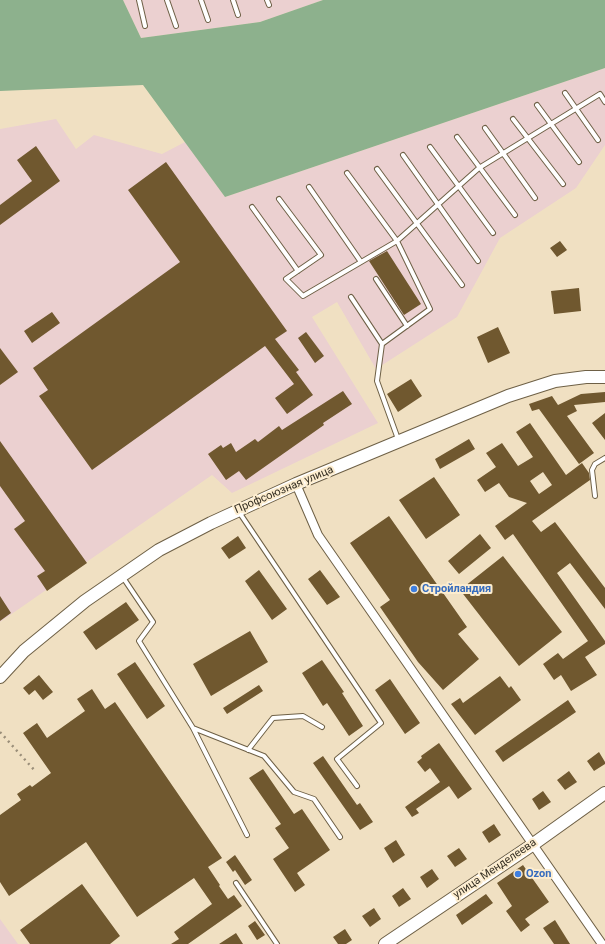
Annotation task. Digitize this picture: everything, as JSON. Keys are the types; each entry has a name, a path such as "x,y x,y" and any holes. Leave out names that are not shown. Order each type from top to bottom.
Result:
{"main road":[{"name":"Профсоюзная улица","path":"0,677 24,651 85,601 159,550 237,510 508,396 555,381 586,377 605,377"},
{"name":"улица Менделеева","path":"385,944 532,845 605,793"}],"street":[{"path":"296,484 318,535 600,943"}],"lane":[{"path":"139,0 146,26"},
{"path":"167,0 176,26"},
{"path":"201,0 208,20"},
{"path":"233,0 238,15"},
{"path":"267,0 268,5"},
{"path":"565,93 598,140"},
{"path":"279,199 321,256 286,279 303,296 397,241 458,186 480,168 503,153 600,94 605,102"},
{"path":"537,105 579,162"},
{"path":"513,118 562,184"},
{"path":"485,128 535,198"},
{"path":"457,137 515,215"},
{"path":"430,147 493,233"},
{"path":"403,155 478,261"},
{"path":"377,169 462,285"},
{"path":"347,173 397,241 430,309 382,344"},
{"path":"309,187 361,262"},
{"path":"252,207 298,271"},
{"path":"376,279 407,326"},
{"path":"351,297 382,344 377,381 399,442"},
{"path":"595,496 592,470 595,464 605,458"},
{"path":"237,510 381,723 338,759 357,786"},
{"path":"122,576 152,622 138,641 193,728 247,835"},
{"path":"248,750 273,718 304,716 322,727"},
{"path":"193,728 264,756 294,792 314,799 340,837"},
{"path":"236,883 277,944"}],"shaded area":[{"path":"123,0 323,0 260,22 141,38"},
{"path":"605,68 605,145 576,188 500,238 457,317 376,369 337,302 312,317 378,423 232,493 212,475 0,622 0,129 56,119 76,149 94,135 162,154 185,142 225,197"},
{"path":"0,919 18,944 0,944"}],"green space":[{"path":"0,0 123,0 141,38 260,22 323,0 605,0 605,68 225,197 143,85 0,91"}],"building":[{"path":"36,146 60,181 0,225 0,205 32,181 17,160"},
{"path":"166,162 287,331 275,339 299,370 296,372 313,395 287,414 275,398 294,384 265,346 92,470 39,396 48,390 33,368 180,262 128,190"},
{"path":"560,241 567,250 557,257 550,248"},
{"path":"387,251 421,304 404,315 369,261"},
{"path":"579,288 581,311 554,314 551,291"},
{"path":"52,312 60,323 32,343 24,331"},
{"path":"498,327 510,353 488,363 477,337"},
{"path":"306,332 324,356 315,363 298,338"},
{"path":"0,348 18,372 0,385"},
{"path":"411,379 422,396 398,412 387,394"},
{"path":"343,391 352,404 323,423 324,425 246,480 239,471 226,480 208,454 221,445 223,448 231,443 236,452 255,439 258,442 279,426 282,430"},
{"path":"605,392 605,402 574,405 577,411 567,416 594,453 579,464 539,409 532,411 529,404 552,396 558,405 581,394"},
{"path":"605,413 605,440 592,423"},
{"path":"530,423 566,475 582,463 589,473 590,480 532,521 541,532 555,522 605,588 605,609 570,563 557,573 605,641 605,644 585,657 597,675 571,691 561,675 554,680 543,664 558,653 563,659 588,641 513,534 505,540 495,526 527,503 509,497 499,483 485,492 477,480 496,467 486,453 502,443 518,466 533,457 516,432","holes":["543,472 552,485 539,494 530,481"]},
{"path":"469,439 475,449 440,469 435,459"},
{"path":"0,441 87,563 47,591 37,576 45,571 14,529 25,521 0,486"},
{"path":"434,477 460,515 426,539 399,500"},
{"path":"389,516 467,627 458,634 479,659 443,690 418,662 380,607 390,600 350,543"},
{"path":"480,534 491,548 459,574 448,561"},
{"path":"238,536 246,548 229,559 221,548"},
{"path":"503,556 562,632 519,666 460,590"},
{"path":"259,570 287,609 272,620 245,581"},
{"path":"320,570 340,597 327,605 308,579"},
{"path":"0,596 11,613 0,621"},
{"path":"126,602 139,620 96,650 83,632"},
{"path":"250,631 268,662 211,696 193,664"},
{"path":"322,660 344,692 342,693 363,726 349,736 327,703 323,706 302,673"},
{"path":"135,662 165,706 147,719 117,674"},
{"path":"39,675 53,692 43,700 35,690 29,695 23,688"},
{"path":"500,676 509,688 511,686 521,700 475,735 451,704 460,698 463,703"},
{"path":"390,679 420,723 405,734 375,690"},
{"path":"259,685 263,691 227,714 223,708"},
{"path":"92,689 105,709 115,702 222,858 208,867 220,885 219,886 228,899 234,895 242,906 188,944 171,944 179,939 174,932 212,904 194,878 137,917 86,842 9,896 0,882 0,815 21,800 17,794 30,785 32,787 51,773 23,733 37,723 47,738 85,711 77,699"},
{"path":"568,700 576,712 503,762 495,751"},
{"path":"439,743 472,789 458,799 449,786 416,809 419,813 412,817 405,807 440,782 430,768 425,772 417,762 422,758 421,756"},
{"path":"599,752 605,764 594,771 587,761"},
{"path":"323,756 357,805 360,803 373,822 360,830 313,763"},
{"path":"263,769 294,814 302,809 330,850 297,873 305,885 295,892 273,859 289,848 275,828 281,824 249,778"},
{"path":"569,771 577,782 565,790 557,780"},
{"path":"543,791 551,802 539,810 532,799"},
{"path":"494,824 501,835 489,843 482,832"},
{"path":"396,840 405,855 393,863 384,848"},
{"path":"459,848 467,859 455,867 447,856"},
{"path":"235,855 252,880 245,885 235,870 233,872 226,862"},
{"path":"523,865 549,902 525,919 530,925 521,932 506,911 512,906 497,883"},
{"path":"432,869 439,879 427,888 420,877"},
{"path":"82,884 120,936 110,944 30,944 20,930"},
{"path":"403,888 411,899 399,907 392,896"},
{"path":"486,894 493,903 462,925 456,915"},
{"path":"374,908 381,919 370,927 362,916"},
{"path":"555,920 570,944 554,944 543,928"},
{"path":"255,921 265,935 257,940 248,926"},
{"path":"345,929 352,940 346,944 338,944 333,937"},
{"path":"236,933 243,944 219,944"}],"railway":[{"path":"0,732 36,772"}],"place":[{"name":"Стройландия","path":"414,589"},
{"name":"Ozon","path":"518,874"}]}
